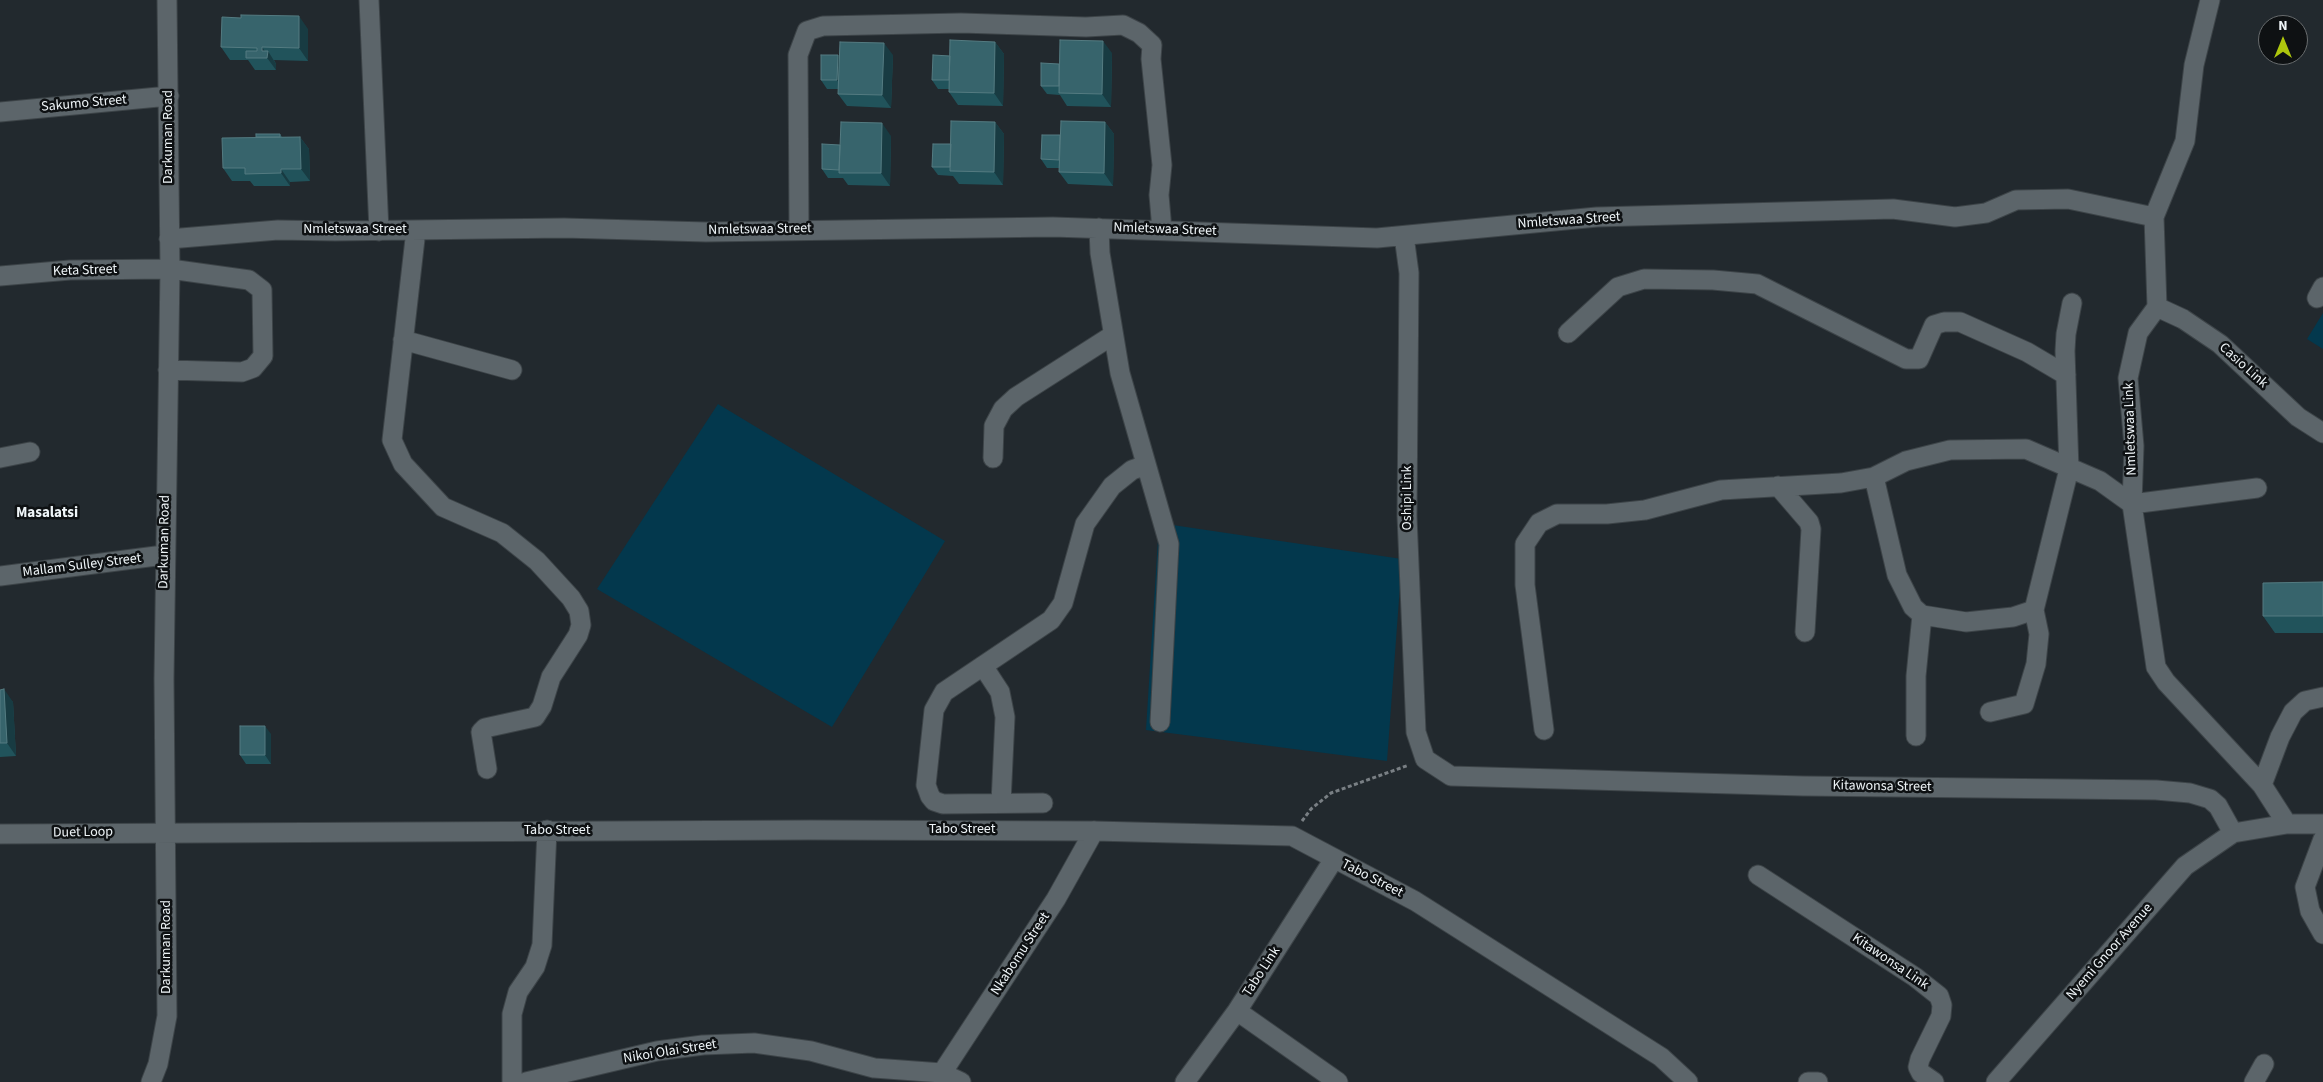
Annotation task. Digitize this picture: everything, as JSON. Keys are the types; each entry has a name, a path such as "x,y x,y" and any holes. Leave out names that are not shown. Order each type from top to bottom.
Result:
{"street":[{"name":"Darkuman Road","path":"151,1082 158,1064 167,1016 164,555 170,269 167,0"},
{"path":"369,0 379,231"},
{"path":"2157,307 2154,217 2185,141 2194,65 2210,0"},
{"path":"799,230 798,55 807,31 823,26 961,23 1123,25 1139,33 1152,45 1151,59 1162,165 1159,195 1162,230"},
{"name":"Sakumo Street","path":"0,112 169,96"},
{"name":"Nmletswaa Street","path":"169,239 278,230 379,231 564,228 706,232 1099,228 1377,238 1597,217 1893,209 1955,216 1986,213 2016,200 2068,200 2154,217"},
{"path":"1099,228 1100,253 1120,373 1169,544 1160,722"},
{"path":"416,230 392,440 403,464 443,507 502,533 537,561 571,598 579,611 581,625 578,635 552,677 542,706 535,716 485,728 481,732 487,769"},
{"name":"Oshipi Link","path":"1404,236 1409,273 1407,516 1416,732 1425,759"},
{"name":"Keta Street","path":"0,276 70,270 170,269 249,280 262,290 263,356 253,368 242,372 168,370"},
{"path":"1568,333 1618,287 1644,279 1722,280 1757,284 1906,358 1919,358 1934,325 1944,322 1960,322 2027,352 2066,375"},
{"path":"1990,712 2024,704 2036,664 2039,634 2034,610 2069,469 2066,334 2072,303"},
{"name":"Casio Link","path":"2157,307 2183,320 2220,344 2298,417 2323,432"},
{"name":"Nmletswaa Link","path":"2157,307 2138,333 2128,378 2134,446 2132,504 2156,667 2166,682 2262,785 2287,824"},
{"path":"993,458 994,426 1003,408 1016,397 1113,334"},
{"path":"403,340 512,370"},
{"path":"1544,730 1525,577 1525,544 1539,523 1557,514 1626,512 1675,503 1721,490 1841,483 1874,476 1906,461 1950,450 2026,449 2100,481 2132,504 2257,488"},
{"path":"0,458 30,452"},
{"path":"1043,803 943,804 934,801 926,785 934,710 939,697 1051,620 1063,604 1085,524 1112,486 1127,473 1146,465"},
{"path":"1874,476 1897,574 1913,607 1922,615 1966,622 2013,617 2034,610"},
{"path":"1778,486 1808,522 1811,529 1805,632"},
{"name":"Mallam Sulley Street","path":"0,576 164,555"},
{"path":"1916,736 1916,676 1922,615"},
{"path":"983,666 1000,692 1005,711 1001,803"},
{"path":"2262,785 2280,737 2293,712 2305,701 2323,697"},
{"name":"Kitawonsa Street","path":"1425,759 1451,776 1803,786 2156,790 2182,792 2210,799 2218,806 2233,833"},
{"path":"2233,833 2287,824 2323,824"},
{"path":"512,1082 512,1014 518,992 535,967 542,945 546,830"},
{"name":"Tabo Street","path":"166,831 1094,831 1292,836 1415,901 1554,987 1661,1057 1688,1082"},
{"name":"Duet Loop","path":"0,834 166,831"},
{"name":"Nkabomu Street","path":"942,1073 1052,906 1094,831"},
{"name":"Nyemi Gnoor Avenue","path":"1996,1082 2185,866 2233,833"},
{"path":"2323,838 2304,887 2310,911 2323,934"},
{"name":"Tabo Link","path":"1185,1082 1237,1011 1334,859"},
{"name":"Kitawonsa Link","path":"1758,875 1915,977 1940,996 1941,1016 1918,1067 1921,1073 1934,1082"},
{"path":"1237,1011 1338,1082"},
{"name":"Nikoi Olai Street","path":"526,1082 657,1051 703,1045 754,1043 811,1050 870,1075 942,1073 961,1082"},
{"path":"2254,1082 2264,1064"},
{"path":"1808,1082 1818,1082"}],"path":[{"path":"1292,836 1311,809 1331,793 1425,759"}],"shaded area":[{"path":"2323,313 2323,349 2307,339"},
{"path":"718,404 945,541 832,727 597,589"},
{"path":"1159,523 1402,559 1387,761 1146,730"}],"building":[{"path":"241,15 299,16 299,48 262,47 262,51 268,51 267,58 246,58 246,51 257,51 257,48 221,47 222,17 241,18"},
{"path":"950,40 995,42 994,93 949,92"},
{"path":"1060,40 1103,41 1102,94 1059,93"},
{"path":"840,42 884,43 882,95 838,94"},
{"path":"821,55 838,55 837,80 821,80"},
{"path":"933,55 950,56 949,80 932,80"},
{"path":"1041,63 1059,64 1059,86 1041,86"},
{"path":"951,121 995,122 994,172 950,171"},
{"path":"1061,121 1105,122 1104,173 1059,172"},
{"path":"841,122 882,123 881,173 839,173"},
{"path":"256,134 280,134 280,137 256,137"},
{"path":"1042,135 1060,135 1059,160 1041,159"},
{"path":"300,137 301,169 281,169 281,173 245,174 245,168 223,168 222,138"},
{"path":"822,144 840,145 839,170 822,169"},
{"path":"933,144 951,144 950,167 932,167"},
{"path":"2323,582 2323,616 2263,616 2263,583"},
{"path":"4,689 7,743 0,743 0,690"},
{"path":"240,726 265,726 265,755 240,755"}],"district":[{"name":"Masalatsi","path":"47,514"}]}
